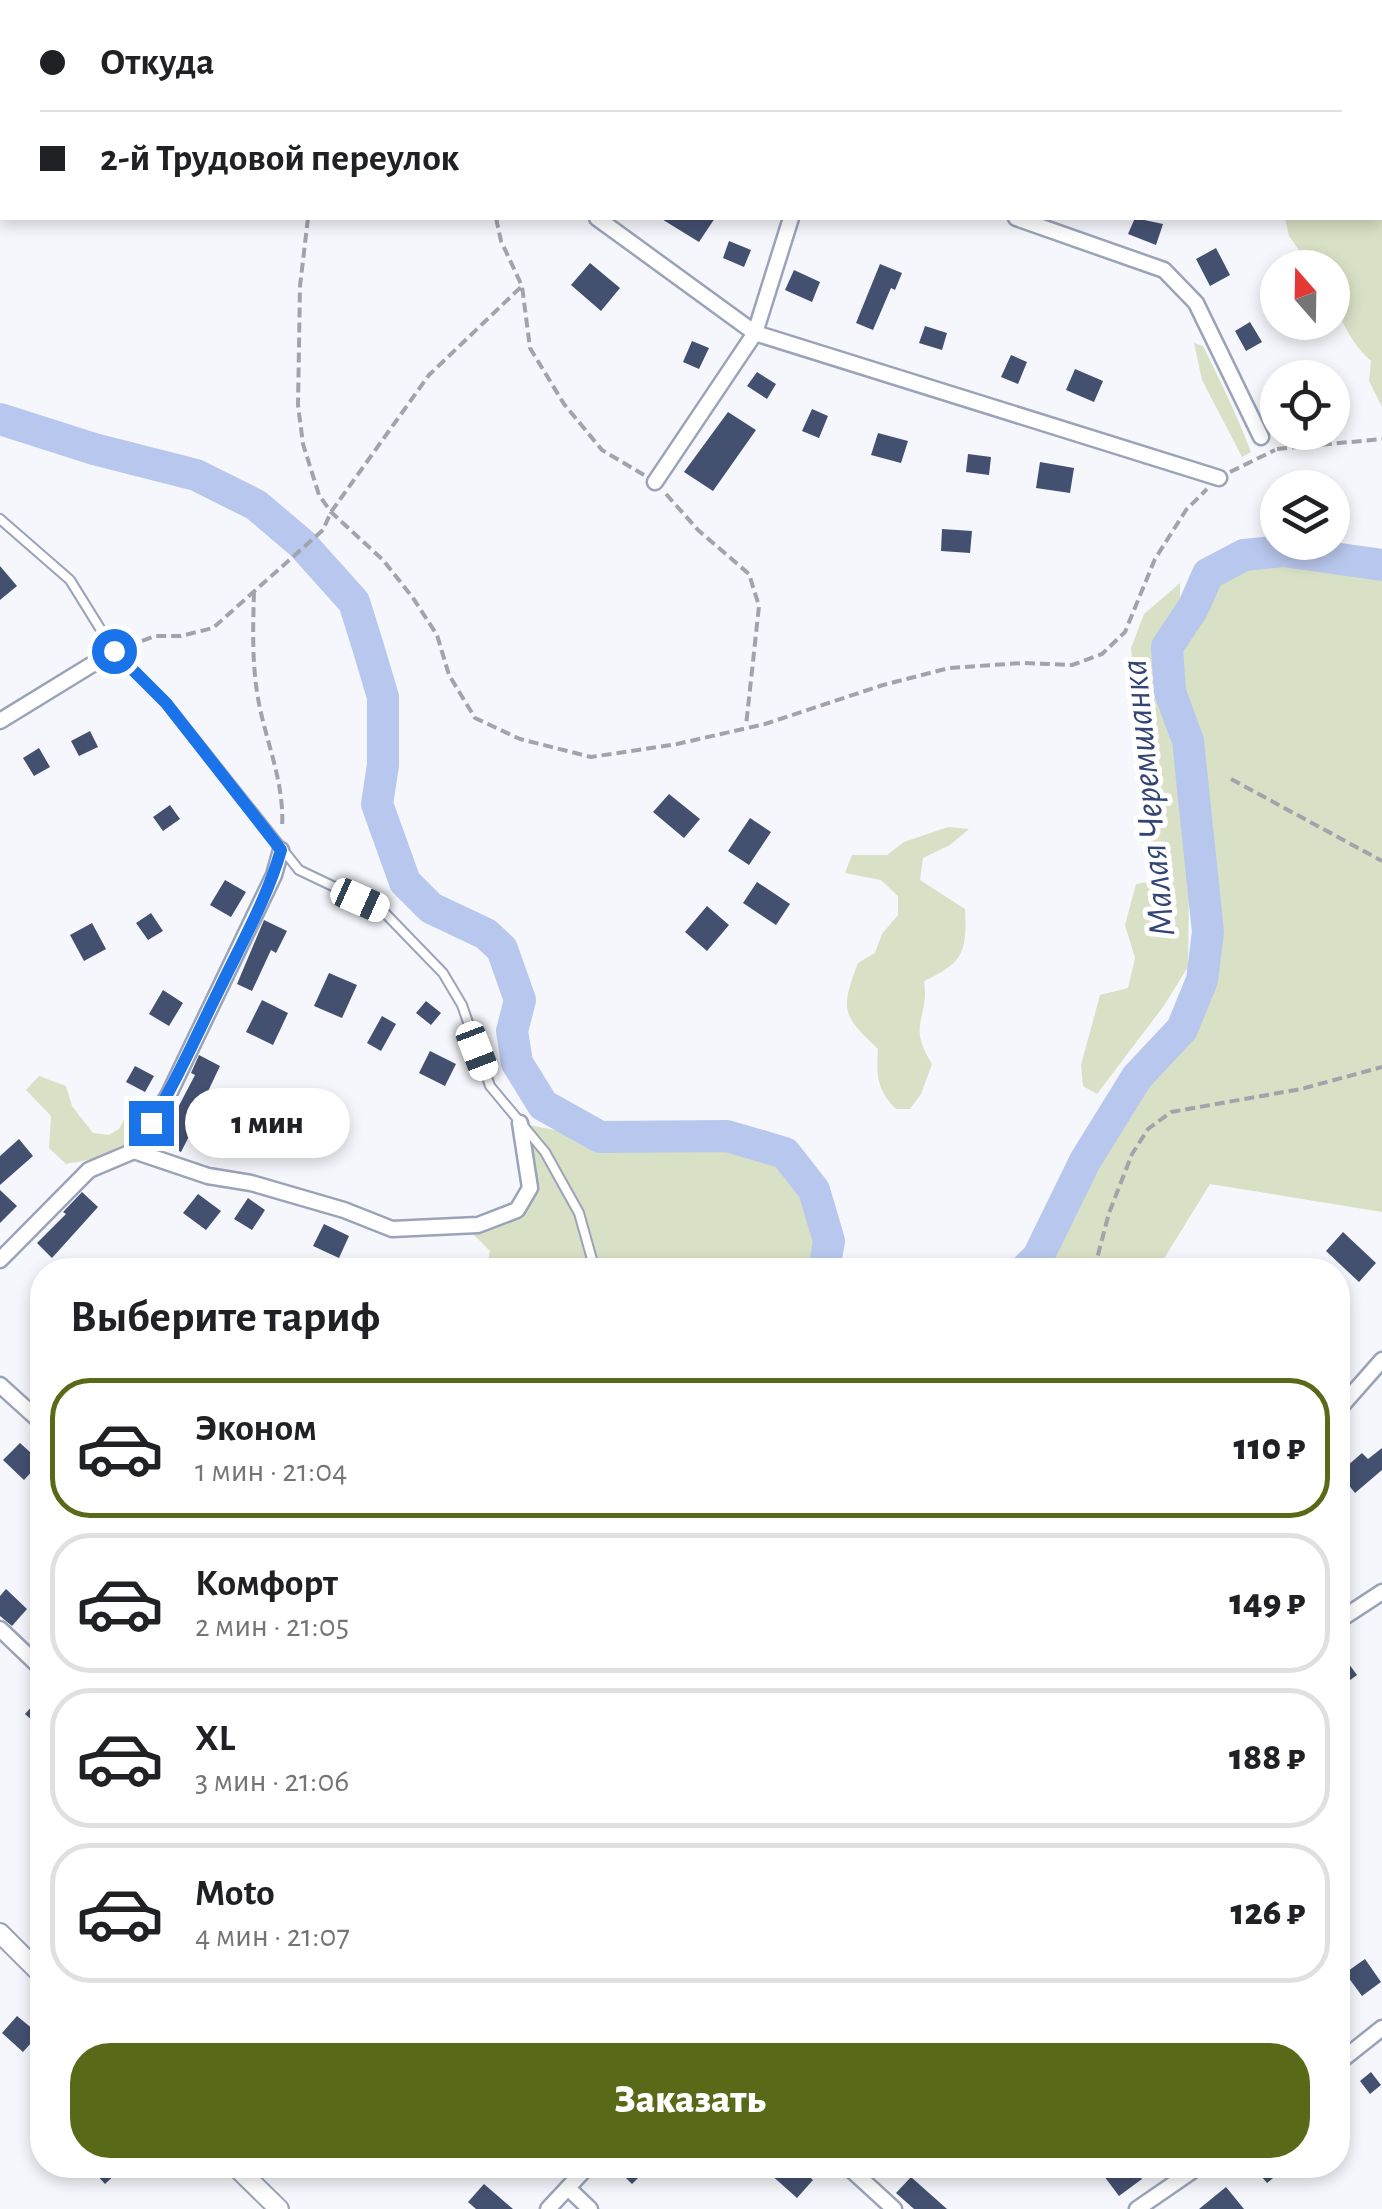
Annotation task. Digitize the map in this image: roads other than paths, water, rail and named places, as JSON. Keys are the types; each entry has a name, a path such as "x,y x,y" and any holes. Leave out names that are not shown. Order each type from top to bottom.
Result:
{"street":[{"path":"600,220 755,333 1219,478"},
{"path":"655,482 755,333 790,220"},
{"path":"1022,220 1164,270 1196,302 1260,436"},
{"path":"0,721 114,651"},
{"path":"0,1260 89,1170 134,1151 168,1096 274,875 281,850"},
{"path":"134,1151 208,1176 251,1182 392,1229 478,1225 517,1210 530,1188 520,1123"},
{"path":"1350,1396 1382,1360"},
{"path":"0,1385 30,1412"},
{"path":"1350,1613 1382,1592"},
{"path":"0,1630 30,1657"},
{"path":"0,1932 30,1963"},
{"path":"1350,2053 1382,2028"},
{"path":"247,2178 279,2209"},
{"path":"548,2209 577,2178"},
{"path":"860,2178 894,2209"},
{"path":"1137,2209 1181,2178"},
{"path":"568,2188 590,2209"}],"lane":[{"path":"0,518 70,580 114,651 166,703 299,870 380,909 443,973 462,1004 490,1086 545,1152 579,1212 592,1258"}],"waterway":[{"name":"Малая Черемшанка","path":"0,419 94,449 196,475 256,505 302,544 354,602 369,650 383,697 383,765 377,804 405,882 431,908 486,934 502,949 520,1000 512,1031 517,1063 543,1105 600,1137 727,1136 785,1153 814,1190 829,1241 826,1258"},
{"name":"Малая Черемшанка","path":"1037,1258 1085,1161 1137,1077 1182,1029 1202,980 1208,932 1188,741 1170,692 1167,647 1193,608 1208,574 1244,555 1283,551 1382,565"}]}
